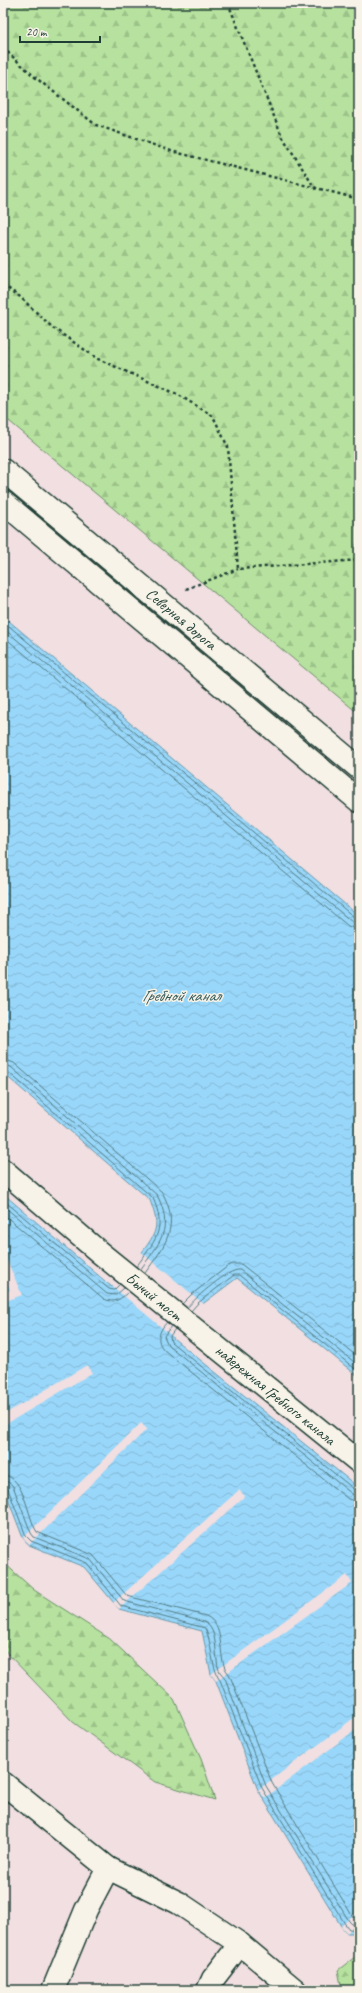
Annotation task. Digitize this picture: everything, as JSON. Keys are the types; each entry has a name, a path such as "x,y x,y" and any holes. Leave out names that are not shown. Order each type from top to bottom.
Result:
{"street":[{"name":"Северная дорога","path":"3,470 359,768"},
{"name":"Северная дорога","path":"3,502 359,801"},
{"name":"Бычий мост","path":"3,1170 98,1252 210,1342"},
{"name":"набережная Гребного канала","path":"210,1342 359,1462"},
{"path":"6,1792 108,1868 179,1903 240,1944 295,1990"},
{"path":"53,1990 86,1910 108,1868"},
{"path":"208,1990 213,1980 240,1944"}],"path":[{"path":"228,3 282,136 316,190"},
{"path":"3,48 36,78 96,125 171,152 359,200"},
{"path":"3,285 19,296 53,328 98,359 177,394 214,416 228,447 238,569"},
{"path":"186,589 238,569 359,560"}],"green space":[{"path":"3,3 359,3 359,714 3,416"},
{"path":"3,1562 34,1590 110,1639 174,1699 201,1759 215,1800 155,1782 73,1722 8,1654 3,1648"},
{"path":"359,1954 359,1990 342,1990 338,1970"}],"water":[{"name":"Гребной канал","path":"3,616 359,916 359,1377 237,1278 200,1306 173,1338 359,1488 359,1933 347,1933 341,1926 258,1790 216,1681 211,1674 202,1631 119,1609 84,1567 29,1545 23,1538 3,1486 3,1199 7,1197 112,1287 149,1243 155,1230 156,1222 150,1200 3,1073"}],"pier":[{"path":"3,1251 22,1295 3,1302 3,1293 10,1290 3,1274"},
{"path":"140,1251 205,1305 176,1338 198,1356 197,1357 87,1265 89,1264 112,1284"},
{"path":"87,1365 92,1373 3,1426 3,1415"},
{"path":"141,1423 147,1429 29,1545 23,1538"},
{"path":"239,1490 245,1496 119,1609 113,1603"},
{"path":"347,1575 352,1583 216,1681 211,1674"},
{"path":"359,1714 359,1727 265,1798 258,1790"},
{"path":"359,1910 359,1922 347,1933 341,1926"}]}
